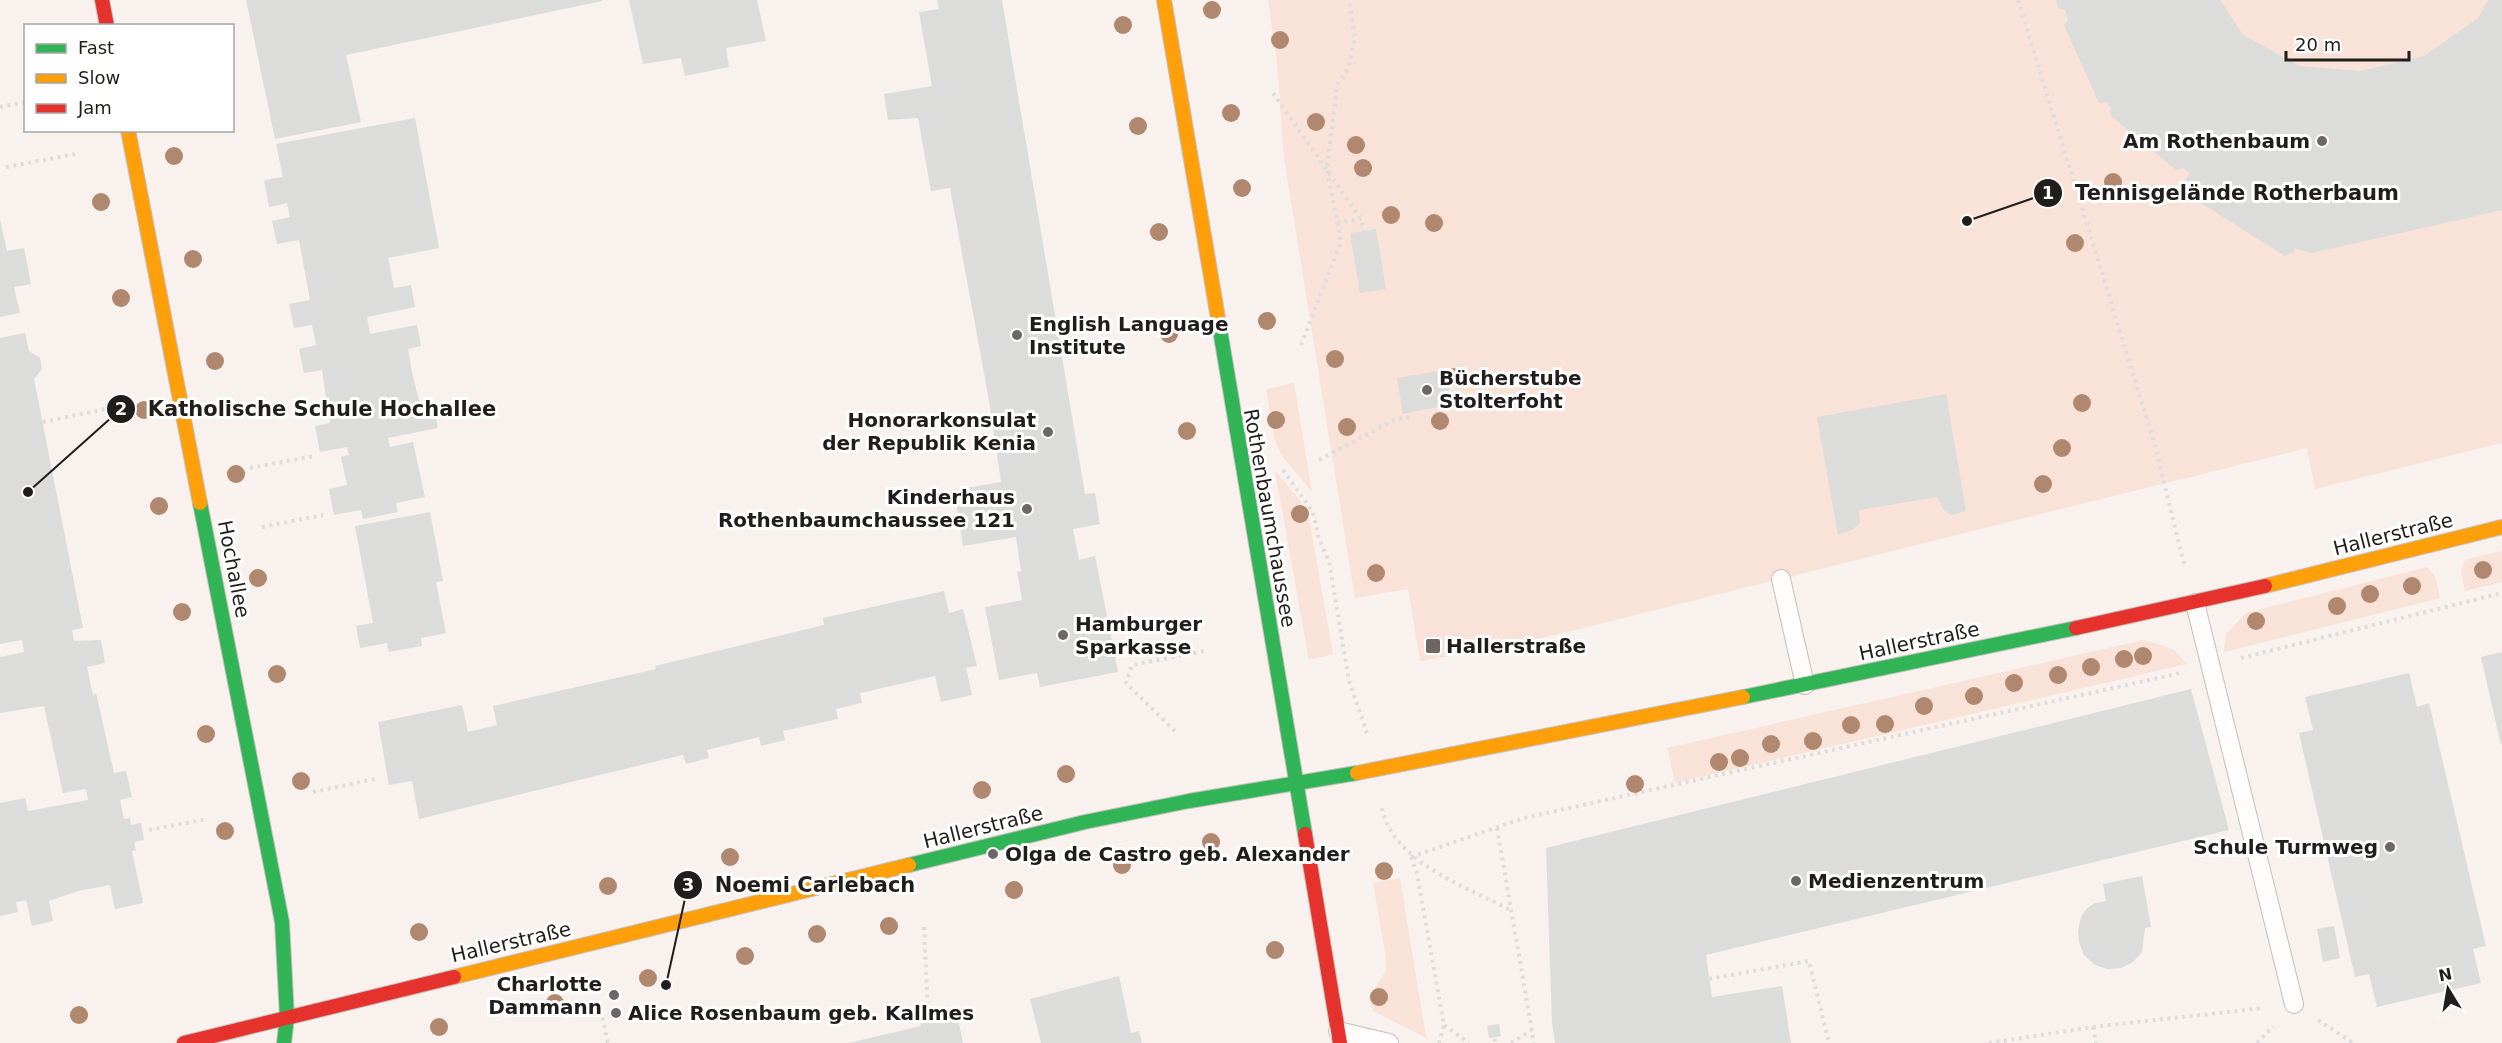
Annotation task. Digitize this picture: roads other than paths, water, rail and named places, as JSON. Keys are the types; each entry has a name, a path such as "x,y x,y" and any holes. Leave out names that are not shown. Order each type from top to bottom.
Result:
{"street":[{"path":"102,0 107,24"},
{"name":"Rothenbaumchaussee","path":"1164,0 1339,1037"},
{"name":"Hochallee","path":"128,132 282,922 287,1017 284,1043"},
{"name":"Hallerstraße","path":"184,1043 1085,822 1296,782 1406,765 1805,685 2195,603 2502,527"}],"lane":[{"path":"1781,579 1805,685"},
{"path":"2195,603 2294,1004"},
{"path":"1339,1037 1389,1043"}],"place":[{"name":"Am Rothenbaum","path":"2322,141"},
{"name":"Tennisgelände Rotherbaum","path":"1967,221"},
{"name":"English Language Institute","path":"1017,335"},
{"name":"Bücherstube Stolterfoht","path":"1427,390"},
{"name":"Honorarkonsulat der Republik Kenia","path":"1048,432"},
{"name":"Katholische Schule Hochallee","path":"28,492"},
{"name":"Kinderhaus Rothenbaumchaussee 121","path":"1027,509"},
{"name":"Hamburger Sparkasse","path":"1063,635"},
{"name":"Hallerstraße","path":"1433,646"},
{"name":"Schule Turmweg","path":"2390,847"},
{"name":"Olga de Castro geb. Alexander","path":"993,854"},
{"name":"Medienzentrum","path":"1796,881"},
{"name":"Noemi Carlebach","path":"666,985"},
{"name":"Charlotte Dammann","path":"614,995"},
{"name":"Alice Rosenbaum geb. Kallmes","path":"616,1013"}]}
